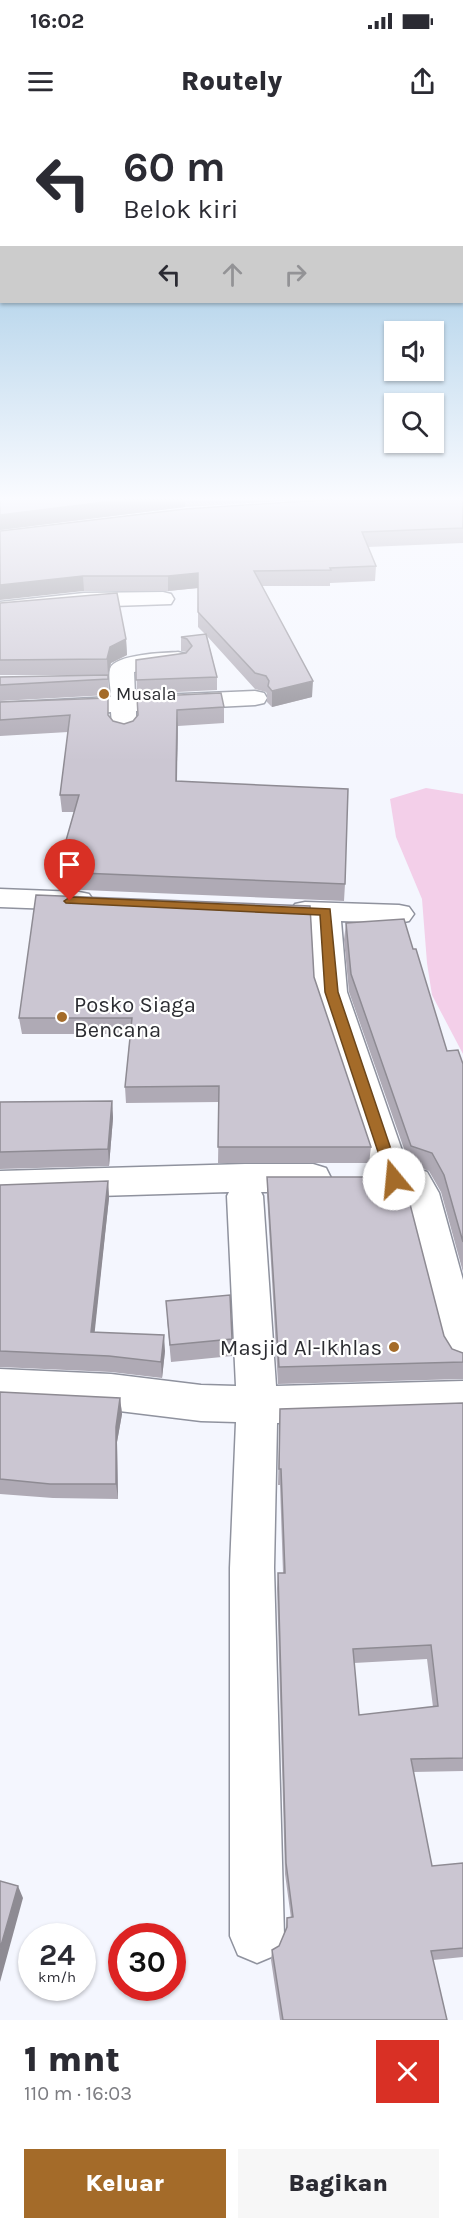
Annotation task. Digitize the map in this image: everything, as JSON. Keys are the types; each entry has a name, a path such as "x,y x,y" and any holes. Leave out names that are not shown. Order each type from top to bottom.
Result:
{"street":[{"path":"0,609 84,600 163,599"},
{"path":"124,730 124,666 178,659"},
{"path":"72,684 123,693 255,698"},
{"path":"0,710 123,693"},
{"path":"0,898 105,902"},
{"path":"279,909 399,914"},
{"path":"325,911 331,992 394,1179"},
{"path":"0,1185 245,1178 405,1178 414,1182 420,1193 463,1352"},
{"path":"245,1196 257,1405 252,1568 257,1936"},
{"path":"0,1387 111,1392 201,1403 257,1405 463,1399"}],"shaded area":[{"path":"426,788 463,794 463,1054 432,995 422,899 396,837 390,799"}],"building":[{"path":"198,585 261,585 313,681 272,691 268,686 269,681 266,676 255,673 198,612"},
{"path":"117,593 126,639 110,647 107,659 0,660 0,603"},
{"path":"206,634 217,677 136,680 136,660 186,653 192,646 187,639 181,637"},
{"path":"108,675 108,679 0,685 0,677"},
{"path":"221,693 224,707 177,710 176,781 348,789 345,884 57,872 79,795 60,795 70,715 0,720 0,702 108,698 108,715 113,721 124,724 133,721 138,715 137,697"},
{"path":"36,895 310,906 314,977 371,1147 218,1147 219,1086 125,1087 132,1018 19,1018"},
{"path":"404,919 413,949 416,949 447,1051 458,1050 463,1064 463,1242 444,1175 432,1153 411,1146 351,974 346,923"},
{"path":"112,1101 108,1149 0,1152 0,1102"},
{"path":"267,1177 403,1177 444,1336 452,1349 463,1353 463,1362 279,1367"},
{"path":"108,1181 91,1332 164,1335 161,1362 109,1356 0,1351 0,1185"},
{"path":"230,1295 232,1339 170,1345 166,1301"},
{"path":"0,1392 120,1398 116,1427 116,1484 50,1484 0,1479"},
{"path":"463,1403 463,1758 411,1759 432,1866 463,1863 463,1948 431,1951 447,2020 283,2020 272,1950 279,1946 287,1927 287,1918 293,1917 286,1863 278,1573 285,1573 281,1469 279,1469 280,1409","holes":["431,1645 438,1706 359,1715 353,1649"]},
{"path":"0,1881 18,1886 0,1949"}],"place":[{"name":"Musala","path":"104,694"},
{"name":"Posko Siaga Bencana","path":"62,1017"},
{"name":"Masjid Al-Ikhlas","path":"394,1347"}],"route":[{"path":"70,901 325,911 331,992 394,1179"}]}
